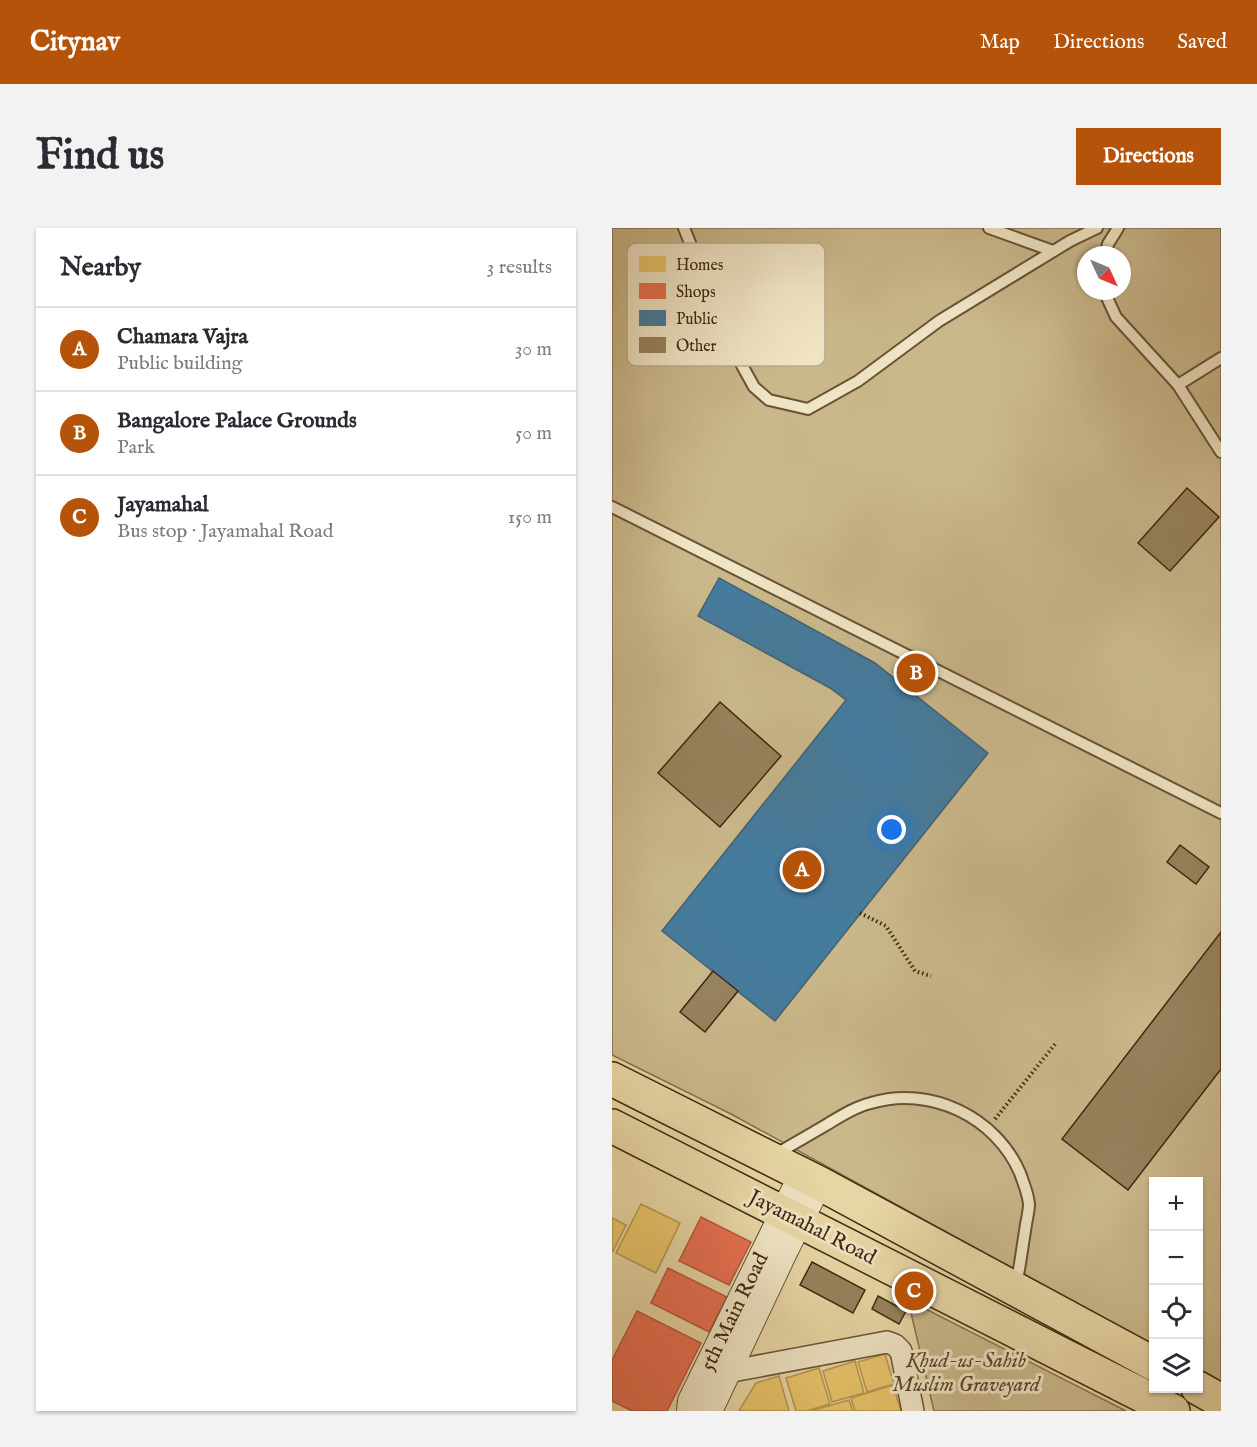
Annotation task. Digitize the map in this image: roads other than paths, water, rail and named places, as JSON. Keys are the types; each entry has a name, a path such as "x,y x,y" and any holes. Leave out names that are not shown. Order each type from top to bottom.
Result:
{"main road":[{"name":"Jayamahal Road","path":"612,1079 811,1179 1149,1361"},
{"name":"Jayamahal Road","path":"612,1126 1153,1405"},
{"path":"1203,1392 1221,1401"}],"street":[{"path":"792,1217 811,1179"},
{"name":"5th Main Road","path":"709,1411 792,1217"},
{"name":"5th Main Road","path":"690,1411 691,1401 792,1217"},
{"path":"727,1372 887,1342 895,1345 901,1351 913,1411"}],"lane":[{"path":"684,228 690,243"},
{"path":"989,228 1053,251"},
{"path":"742,366 754,387 769,400 808,409 858,381 939,321 1053,251 1097,228"},
{"path":"1107,246 1118,228"},
{"path":"1108,300 1116,317 1179,385 1221,452"},
{"path":"1179,385 1221,358"},
{"path":"612,507 1221,813"},
{"path":"769,1158 855,1108 873,1102 892,1098 920,1099 948,1105 965,1113 988,1129 1007,1151 1024,1185 1029,1203 1016,1288"}],"place":[{"name":"Bangalore Palace Grounds","path":"916,673"},
{"name":"Chamara Vajra","path":"802,870"},
{"name":"Jayamahal","path":"914,1291"}],"park label":[{"name":"Khud-us-Sahib Muslim Graveyard","path":"966,1373"}]}
